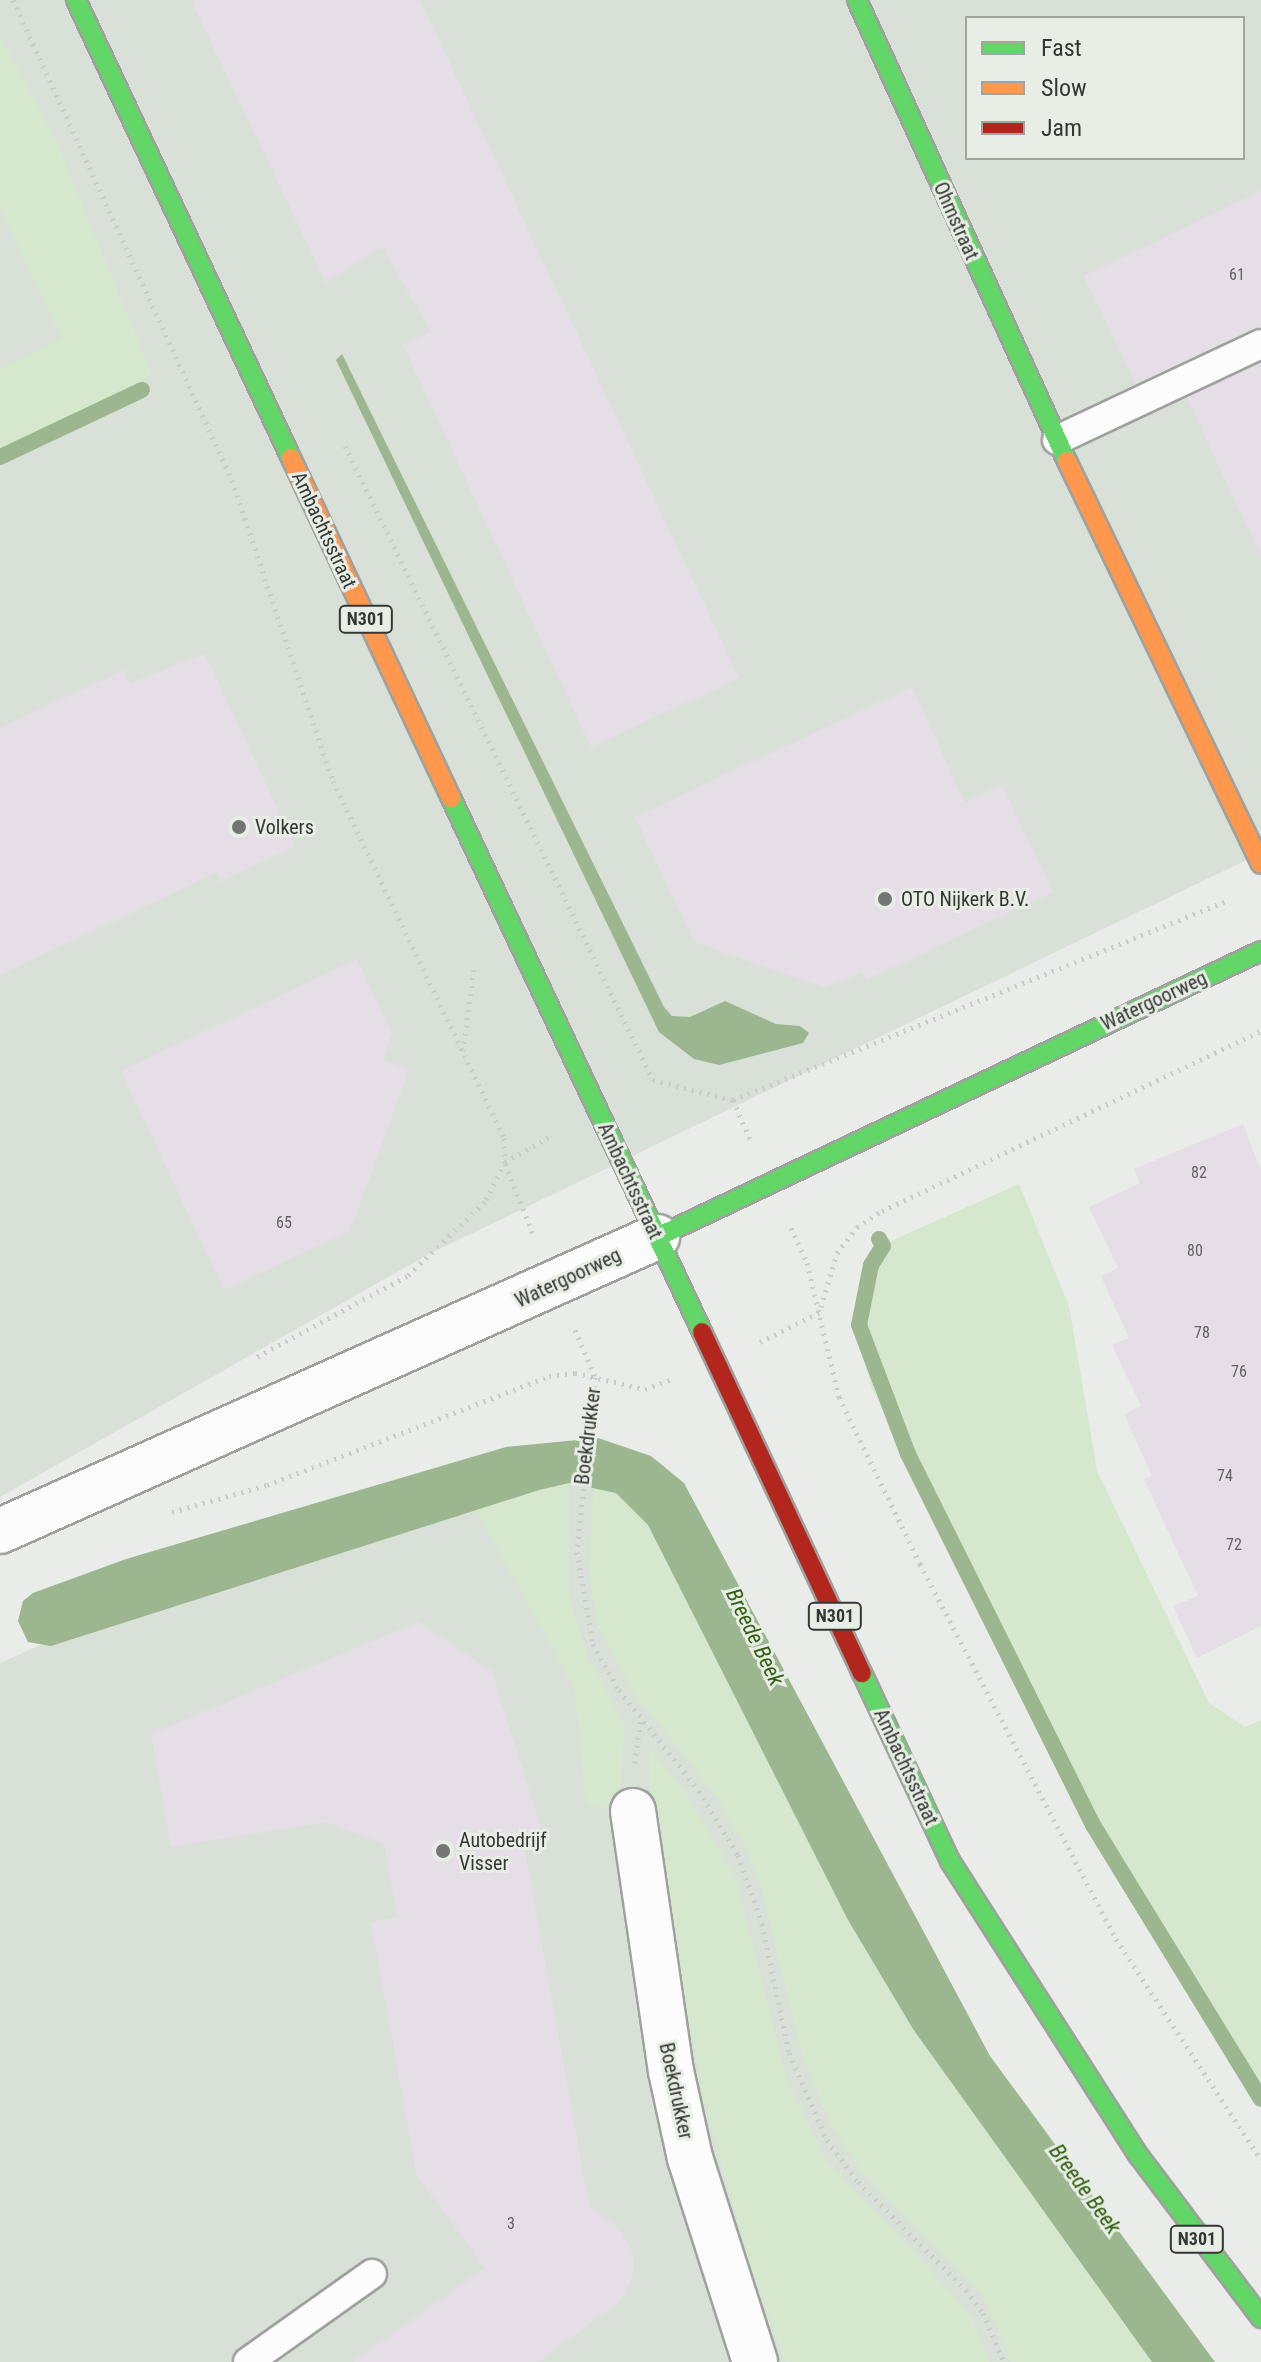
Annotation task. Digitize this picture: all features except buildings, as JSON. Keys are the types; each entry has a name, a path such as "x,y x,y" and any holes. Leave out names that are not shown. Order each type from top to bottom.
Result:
{"main road":[{"name":"Ambachtsstraat","path":"76,0 950,1861 1139,2156 1261,2318"},
{"name":"Ohmstraat","path":"857,0 1057,440 1261,864"},
{"name":"Watergoorweg","path":"657,1237 1261,951"}],"street":[{"name":"Watergoorweg","path":"0,1531 657,1237"},
{"name":"Boekdrukker","path":"633,1811 671,2071 741,2357"}],"lane":[{"path":"1057,440 1261,344"},
{"path":"248,2362 372,2274"}],"path":[{"path":"13,0 232,480 315,735 497,1120 505,1162 497,1183 468,1223 407,1276 241,1365"},
{"path":"338,430 653,1080 733,1100 1232,899"},
{"path":"1261,1031 869,1219 837,1253 820,1312 839,1397 1055,1828 1160,2013 1261,2160"},
{"name":"Boekdrukker","path":"267,1485 549,1376 595,1377 577,1523 588,1630 640,1720 699,1791 748,1877 789,2053 827,2140 858,2182 966,2290 983,2313 1004,2362"}],"shaded area":[{"path":"0,0 1261,0 1261,853 427,1255 0,1497"},
{"path":"0,35 59,147 152,376 0,449 0,369 62,339 0,208"},
{"path":"1019,1184 1069,1306 1097,1471 1209,1703 1245,1727 1261,1720 1261,2103 1167,1952 1063,1767 872,1388 859,1345 868,1268 893,1240"},
{"path":"643,1476 818,1824 1180,2362 0,2362 0,1663 397,1488"},
{"path":"569,1483 569,1596 587,1655 624,1725 620,1809 586,1805 575,1690 476,1509"},
{"path":"594,1485 631,1504 648,1525 848,1920 913,2029 1152,2362 1011,2362 983,2297 861,2170 830,2122 800,2047 761,1886 743,1843 717,1797 634,1693 598,1626 589,1574"},
{"path":"649,1747 687,1795 735,1876 785,2074 824,2157 948,2289 972,2319 990,2362 786,2362 747,2257 703,2096 650,1806"}],"water":[{"path":"342,354 664,1007 672,1016 690,1017 725,1001 776,1024 800,1026 809,1033 803,1043 719,1065 694,1059 659,1032 336,360"},
{"name":"Breede Beek","path":"598,1438 651,1456 684,1483 990,2056 1215,2362 1152,2362 913,2029 848,1920 648,1525 616,1493 569,1483 539,1490 51,1646 28,1642 18,1621 23,1601 33,1593 126,1559 506,1447"}],"waterway":[{"path":"0,457 142,390"},
{"path":"879,1239 883,1246 871,1265 859,1325 908,1454 1093,1825 1261,2099"}],"traffic: fast":[{"path":"76,0 291,458"},
{"path":"857,0 1067,461"},
{"path":"451,798 702,1332"},
{"path":"657,1237 1261,951"},
{"path":"862,1673 950,1861 1139,2156 1261,2318"}],"traffic: slow":[{"path":"291,458 451,798"},
{"path":"1067,461 1261,864"}],"traffic: jam":[{"path":"702,1332 862,1673"}],"place":[{"name":"Volkers","path":"239,827"},
{"name":"OTO Nijkerk B.V.","path":"885,899"},
{"name":"Autobedrijf Visser","path":"443,1851"}]}
